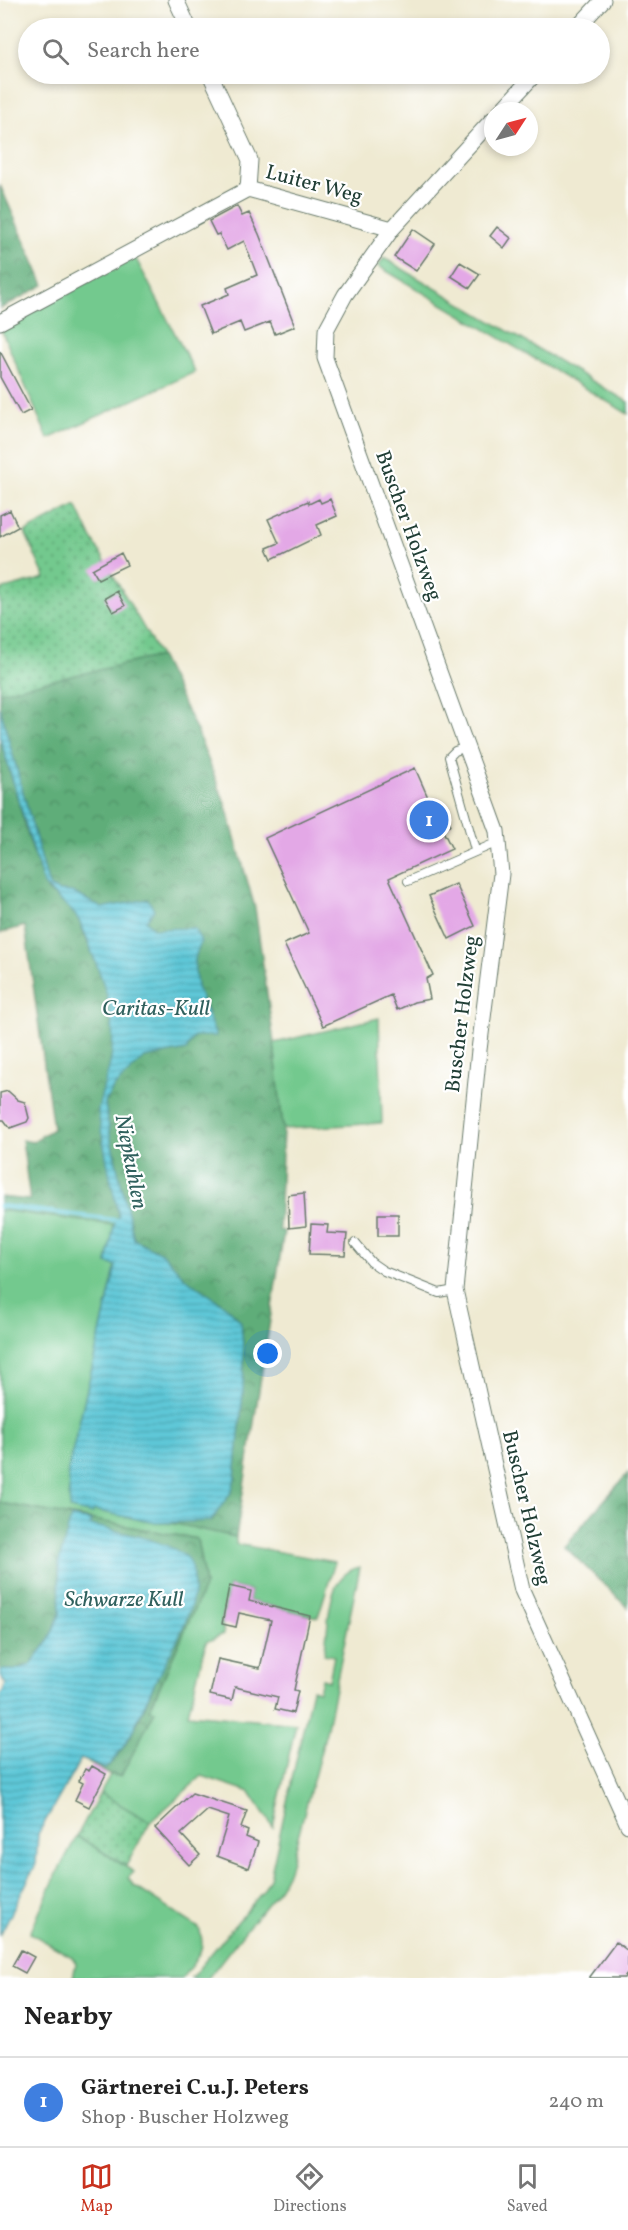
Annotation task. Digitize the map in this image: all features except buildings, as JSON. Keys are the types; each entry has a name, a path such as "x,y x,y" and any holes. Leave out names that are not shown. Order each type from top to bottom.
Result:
{"street":[{"path":"176,0 184,18"},
{"path":"586,18 603,0"},
{"path":"215,84 250,160 248,189"},
{"path":"509,102 526,84"},
{"path":"392,229 484,129"},
{"name":"Luiter Weg","path":"0,322 248,189 392,229"},
{"name":"Buscher Holzweg","path":"392,229 345,295 326,330 325,358 497,831 501,874 454,1290 522,1590 628,1825"}],"lane":[{"path":"467,747 454,751 449,758 475,850"},
{"path":"408,881 475,850 498,842"},
{"path":"355,1243 370,1262 384,1271 439,1293 454,1290"}],"green space":[{"path":"0,185 44,285 0,309"},
{"path":"134,255 195,372 48,439 1,329"},
{"path":"384,258 628,402 628,414 378,266"},
{"path":"76,505 89,533 160,656 0,692 0,590 45,578 25,532"},
{"path":"160,656 197,731 226,806 255,908 274,1043 283,1129 279,1230 284,1231 236,1537 167,1522 211,1521 232,1491 243,1393 244,1357 241,1322 228,1308 185,1278 163,1254 134,1239 111,1140 105,1103 113,1088 144,1058 186,1050 208,1013 197,987 194,961 201,941 194,929 154,929 146,921 148,899 102,908 72,892 58,891 49,886 0,708 0,692"},
{"path":"0,738 31,846 48,891 78,918 107,991 114,1042 98,1111 119,1216 114,1225 0,1210 0,1197 30,1200 22,1140 32,1142 53,1129 25,926 0,933"},
{"path":"379,1018 382,1123 283,1129 274,1043"},
{"path":"0,1210 114,1225 107,1263 116,1265 68,1470 70,1509 92,1513 93,1510 156,1523 197,1527 236,1537 236,1544 335,1562 318,1617 249,1601 251,1591 229,1586 222,1624 224,1634 206,1642 188,1714 296,1724 273,1827 250,1792 202,1776 150,1822 100,1793 110,1775 121,1776 154,1711 149,1711 205,1585 197,1539 0,1503"},
{"path":"628,1473 628,1608 564,1546"},
{"path":"0,1503 197,1539 205,1585 149,1710 155,1711 121,1776 110,1775 87,1762 105,1769 114,1760 134,1728 155,1682 90,1525 91,1521 59,1562 60,1614 48,1642 30,1665 14,1670 0,1670"},
{"path":"360,1567 326,1732 289,1870 280,1887 208,1978 191,1978 263,1891 270,1878 312,1689 319,1691 322,1679 329,1681 334,1656 324,1654 334,1590 348,1572"},
{"path":"100,1793 150,1822 126,1866 77,1836"},
{"path":"77,1836 134,1872 128,1878 134,1886 199,1928 202,1943 199,1955 182,1978 73,1978 76,1963 72,1957 30,1933 57,1873"}],"water":[{"name":"Caritas-Kull","path":"0,708 49,886 58,891 72,892 102,908 148,899 154,910 146,921 154,929 194,928 201,941 194,961 197,987 216,1036 194,1036 186,1050 144,1058 113,1088 105,1103 111,1140 134,1239 163,1254 185,1278 228,1308 241,1322 244,1357 243,1393 235,1478 232,1491 211,1521 156,1523 94,1510 92,1514 70,1509 68,1470 116,1266 107,1263 114,1225 119,1216 98,1113 111,1059 113,1032 106,992 82,927 74,914 43,883 0,738"},
{"name":"Schwarze Kull","path":"71,1517 91,1521 90,1525 158,1542 182,1554 190,1564 194,1593 178,1639 122,1750 105,1769 81,1759 38,1834 36,1864 0,1936 0,1698 6,1684 0,1676 0,1670 14,1670 30,1665 48,1642 60,1614 59,1562"}],"waterway":[{"name":"Niepkuhlen","path":"0,1206 122,1221"}],"place":[{"name":"Gärtnerei C.u.J. Peters","path":"429,820"}]}
